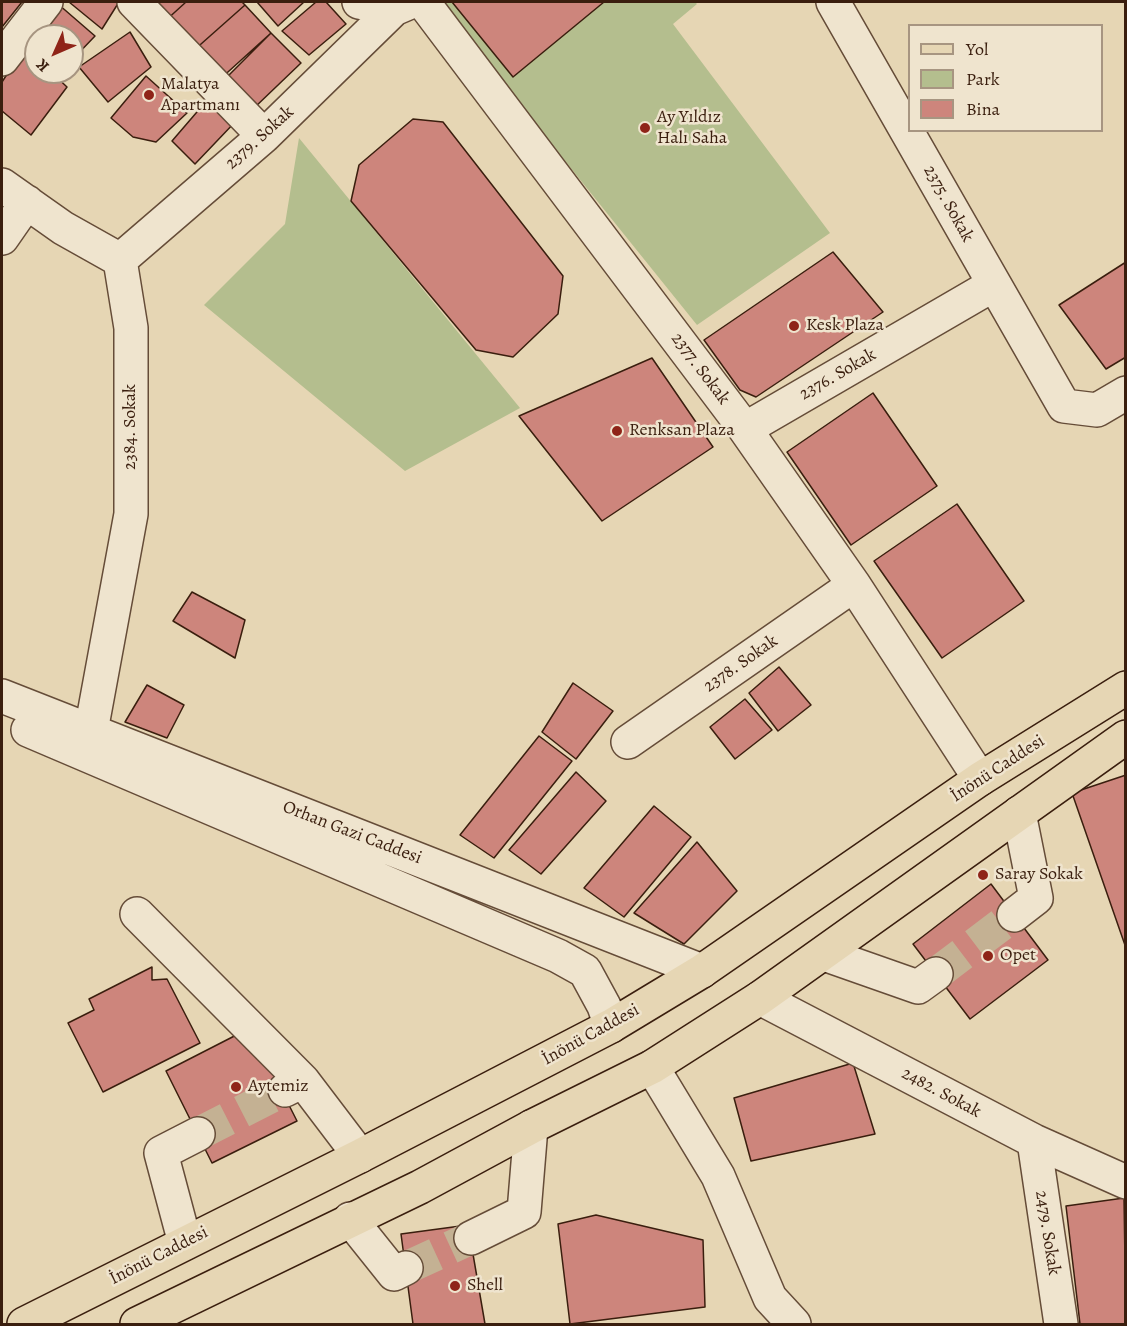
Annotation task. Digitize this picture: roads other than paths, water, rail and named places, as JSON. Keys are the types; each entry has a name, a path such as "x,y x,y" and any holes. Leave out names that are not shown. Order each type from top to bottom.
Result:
{"main road":[{"name":"İnönü Caddesi","path":"24,1324 360,1156 611,1026 702,971 980,779 1125,688"},
{"path":"137,1324 420,1187 531,1127 652,1067 824,954 1125,737"}],"street":[{"path":"2,59 46,2"},
{"path":"134,2 264,136"},
{"path":"359,2 410,4"},
{"name":"2375. Sokak","path":"833,2 1064,406 1097,410 1125,393"},
{"name":"2379. Sokak","path":"120,260 264,136 410,4"},
{"name":"2377. Sokak","path":"410,4 745,429 854,585 980,779"},
{"path":"2,238 14,193 63,228 120,260"},
{"name":"2384. Sokak","path":"91,731 131,514 130,328 120,260"},
{"name":"2376. Sokak","path":"745,429 993,285"},
{"name":"2378. Sokak","path":"628,742 854,585"},
{"name":"Orhan Gazi Caddesi","path":"4,718 91,731 702,971"},
{"name":"Orhan Gazi Caddesi","path":"4,718 558,957 585,971 604,1006 611,1026"},
{"path":"1014,915 1036,898 1019,813"},
{"path":"137,914 292,1086 360,1156"},
{"path":"824,954 918,987 936,974"},
{"name":"2482. Sokak","path":"760,998 1034,1141 1125,1182"},
{"path":"652,1067 718,1176 770,1298 794,1324"},
{"path":"471,1238 524,1212 531,1127"},
{"path":"185,1243 161,1153 198,1134"},
{"name":"2479. Sokak","path":"1034,1141 1061,1324"},
{"path":"350,1219 394,1274 406,1268"}],"tunnel":[{"path":"936,974 1014,915"},
{"path":"198,1134 282,1091"},
{"path":"406,1268 471,1238"}],"place":[{"name":"Malatya Apartmanı","path":"149,95"},
{"name":"Ay Yıldız Halı Saha","path":"645,128"},
{"name":"Kesk Plaza","path":"794,326"},
{"name":"Renksan Plaza","path":"617,431"},
{"name":"Saray Sokak","path":"983,875"},
{"name":"Opet","path":"988,956"},
{"name":"Aytemiz","path":"236,1087"},
{"name":"Shell","path":"455,1286"}]}
